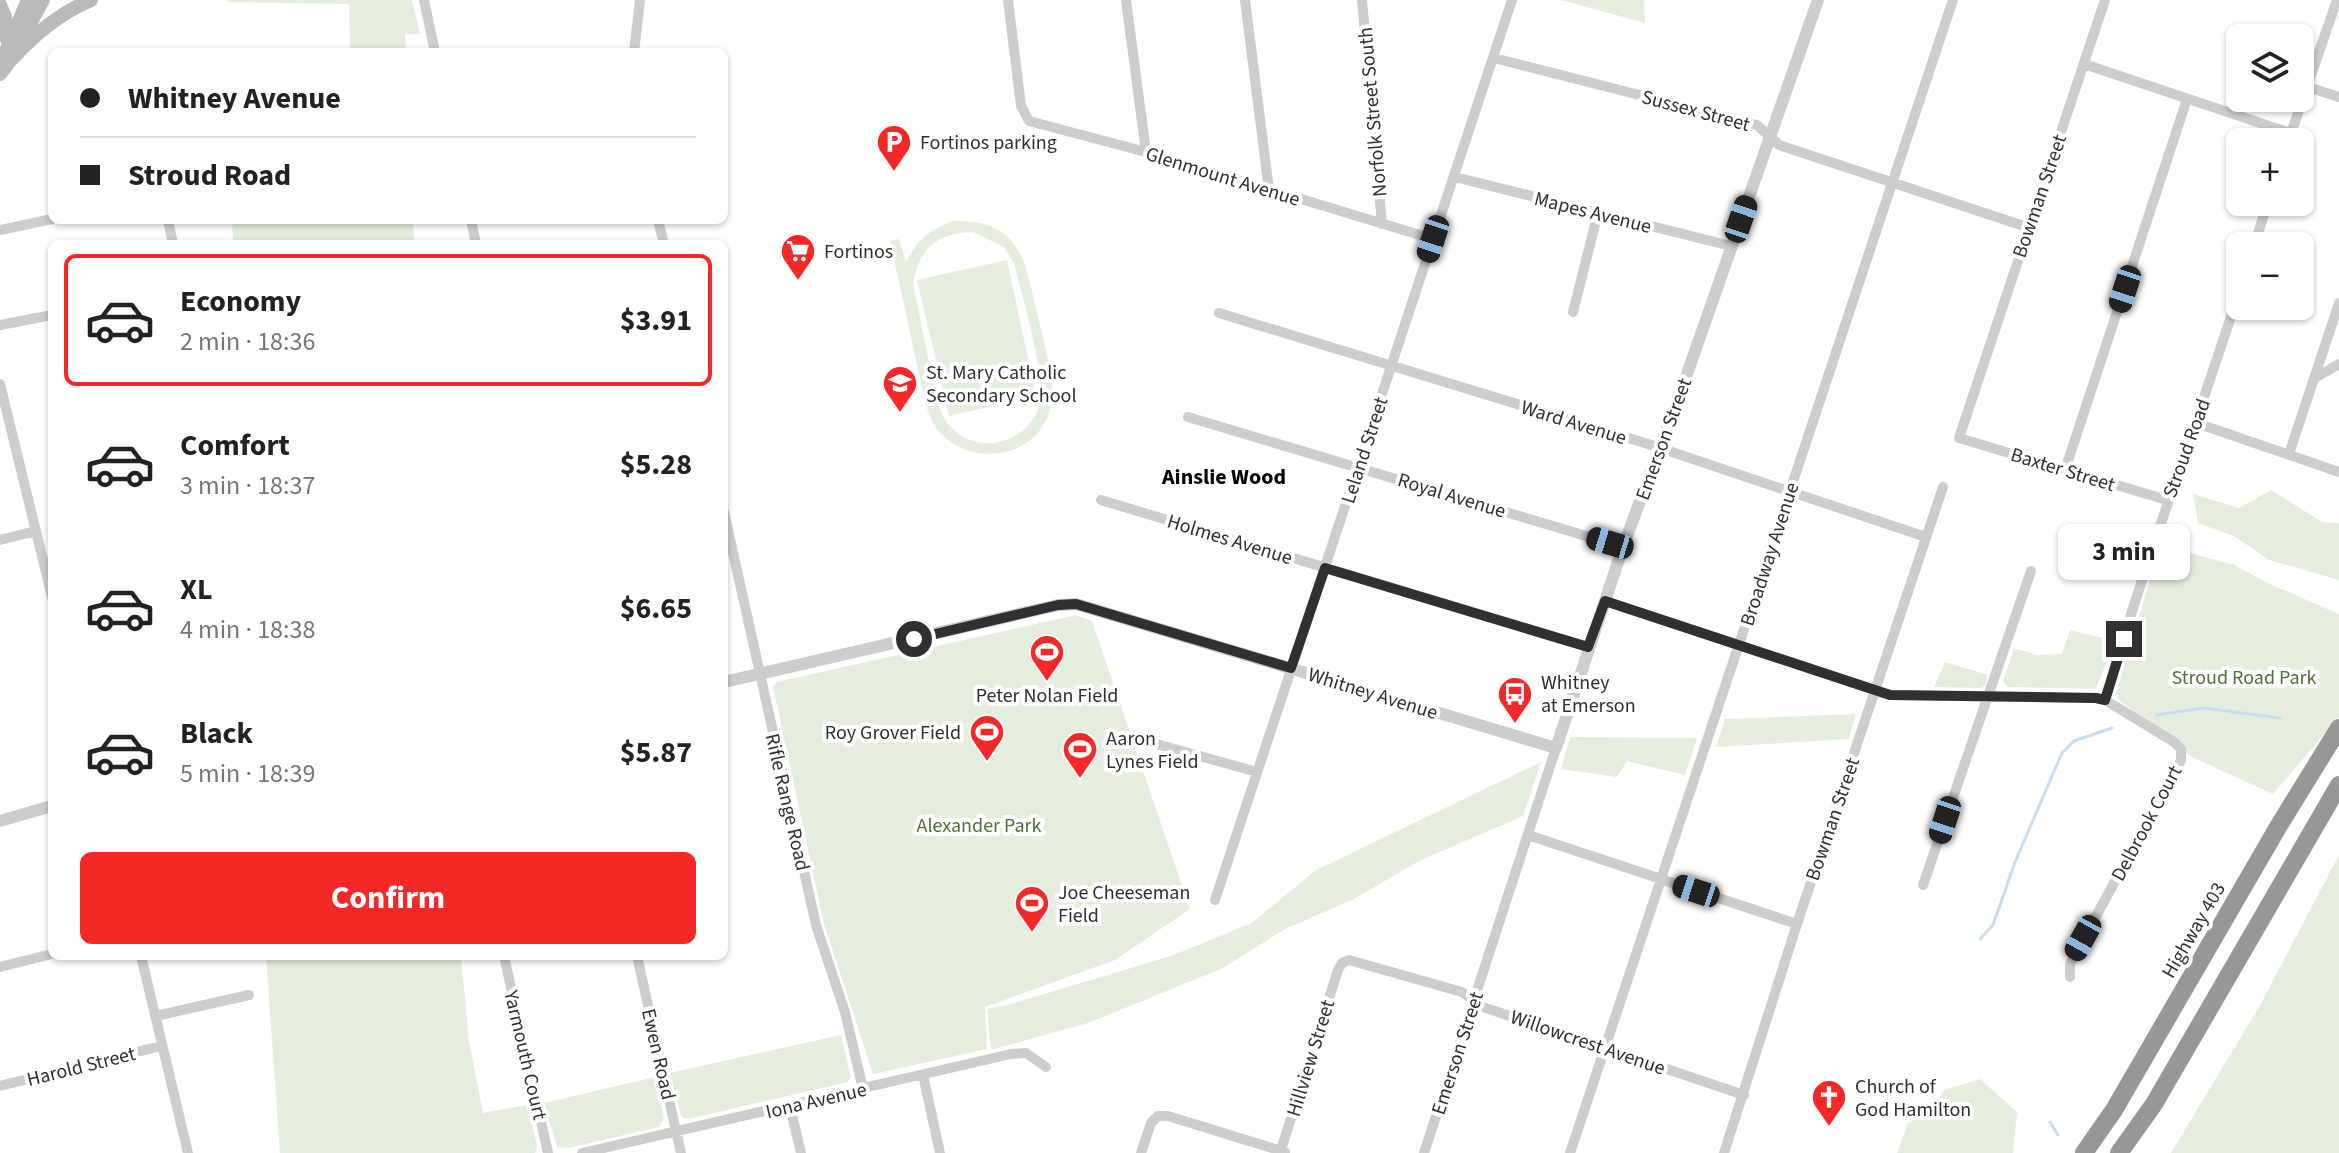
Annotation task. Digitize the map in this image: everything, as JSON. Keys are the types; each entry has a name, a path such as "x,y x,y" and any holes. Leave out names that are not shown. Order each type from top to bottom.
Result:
{"highway":[{"name":"Highway 403","path":"2084,1153 2114,1110 2339,728"},
{"path":"2119,1153 2154,1104 2339,785"}],"main road":[{"path":"0,74 28,0"},
{"path":"5,59 43,0"},
{"path":"5,59 49,23 91,0"},
{"path":"0,5 8,32 5,59"}],"street":[{"path":"424,0 434,48"},
{"path":"634,48 640,0"},
{"name":"Glenmount Avenue","path":"1008,0 1021,106 1029,121 1146,152 1433,239"},
{"path":"1126,0 1146,152"},
{"path":"1245,0 1269,190"},
{"name":"Norfolk Street South","path":"1362,0 1382,224"},
{"name":"Leland Street","path":"1215,900 1512,0"},
{"name":"Emerson Street","path":"1424,1153 1588,647 1818,0"},
{"name":"Broadway Avenue","path":"1570,1153 1953,0"},
{"name":"Bowman Street","path":"1959,438 2105,0"},
{"path":"2314,69 2337,0"},
{"name":"Sussex Street","path":"1494,58 1757,125 1779,145 2027,227"},
{"path":"2084,64 2263,128"},
{"path":"2314,89 2339,97"},
{"path":"2065,470 2187,99"},
{"name":"Mapes Avenue","path":"1455,177 1731,246"},
{"path":"1573,312 1598,213"},
{"path":"0,230 48,220"},
{"path":"2289,454 2339,303"},
{"name":"Ward Avenue","path":"1219,313 1659,448 1926,537"},
{"path":"0,325 48,316"},
{"name":"Stroud Road","path":"2105,700 2167,500 2230,320"},
{"path":"2315,378 2339,364"},
{"path":"0,384 4,424 48,580"},
{"name":"Royal Avenue","path":"1188,417 1623,547"},
{"path":"2196,423 2339,472"},
{"name":"Baxter Street","path":"1959,438 2167,500"},
{"name":"Bowman Street","path":"1724,1153 1943,487"},
{"name":"Holmes Avenue","path":"1101,500 1588,647"},
{"path":"0,540 36,531"},
{"name":"Rifle Range Road","path":"728,531 816,925 845,1012 863,1089"},
{"path":"1923,885 2031,571"},
{"path":"1605,601 1890,695 2105,700"},
{"name":"Whitney Avenue","path":"728,681 1058,605 1076,604 1556,748"},
{"name":"Delbrook Court","path":"2070,977 2070,964 2181,760 2181,749 2174,742 2105,700"},
{"path":"1153,743 1257,772"},
{"path":"0,821 48,807"},
{"path":"1528,835 1797,924"},
{"path":"0,967 48,955"},
{"path":"142,960 186,1153"},
{"name":"Yarmouth Court","path":"505,960 548,1153"},
{"name":"Ewen Road","path":"638,960 681,1153"},
{"name":"Willowcrest Avenue","path":"1342,963 1356,961 1462,992 1484,1007 1744,1095"},
{"name":"Hillview Street","path":"1283,1152 1342,963"},
{"path":"156,1016 249,995"},
{"name":"Harold Street","path":"0,1086 161,1046"},
{"name":"Iona Avenue","path":"582,1153 1011,1054 1026,1053 1046,1067"},
{"path":"923,1075 940,1153"},
{"path":"790,1106 801,1153"},
{"path":"1141,1153 1151,1123 1158,1116 1168,1116 1283,1152"}],"green space":[{"path":"412,0 420,34 405,34 406,48 350,48 349,4 228,2"},
{"path":"1561,0 1644,0 1645,23"},
{"path":"953,221 974,222 1003,233 1020,254 1031,285 1052,378 1051,403 1046,421 1032,438 1020,447 1005,452 975,453 961,448 936,428 926,406 890,241 899,239 906,262 930,232","holes":["973,232 1004,247 1014,263 1032,334 1040,402 1028,426 1018,434 1007,440 982,443 957,433 947,423 937,402 913,283 925,252 950,235"]},
{"path":"232,224 413,224 414,240 233,240"},
{"path":"1007,260 1036,396 949,416 917,280"},
{"path":"2271,490 2322,522 2339,523 2339,580 2269,560 2234,536 2198,523 2193,494 2239,508"},
{"name":"Stroud Road Park","path":"2160,545 2234,565 2339,614 2339,717 2273,794 2192,757 2119,700 2116,694"},
{"name":"Alexander Park","path":"1076,615 1092,621 1190,909 1115,960 985,1007 987,1049 873,1074 824,924 773,687 777,682"},
{"path":"2070,630 2115,641 2096,689 2008,687 2003,682 2014,648 2037,655 2062,654"},
{"path":"1945,662 1988,675 1985,686 1934,687"},
{"path":"1856,714 1849,739 1716,747 1725,719"},
{"path":"1570,737 1697,738 1685,775 1627,761 1617,777 1561,769"},
{"path":"1541,762 1523,816 1419,861 1352,900 1285,929 1223,968 1088,1023 991,1050 987,1009 1171,956 1252,923 1316,870"},
{"path":"2339,855 2339,1153 2171,1153 2259,1007"},
{"path":"266,960 461,960 469,1041 483,1113 527,1105 537,1145 535,1153 280,1153"},
{"path":"841,1035 851,1077 848,1082 688,1119 681,1117 670,1073"},
{"path":"655,1077 664,1118 659,1127 568,1148 557,1147 544,1103"},
{"path":"1980,1079 2017,1112 2013,1153 1897,1153 1908,1123 1931,1112 1944,1090"}],"waterway":[{"path":"2156,715 2205,708 2280,718"},
{"path":"1980,939 1993,925 2015,862 2062,753 2074,741 2112,728"},
{"path":"2050,1122 2058,1135"}],"place":[{"name":"Fortinos parking","path":"894,173"},
{"name":"Fortinos","path":"798,282"},
{"name":"St. Mary Catholic Secondary School","path":"900,414"},
{"name":"Peter Nolan Field","path":"1047,683"},
{"name":"Whitney at Emerson","path":"1515,725"},
{"name":"Roy Grover Field","path":"987,763"},
{"name":"Aaron Lynes Field","path":"1080,780"},
{"name":"Joe Cheeseman Field","path":"1032,934"},
{"name":"Church of God Hamilton","path":"1829,1128"}],"district":[{"name":"Ainslie Wood","path":"1224,476"}],"route":[{"path":"914,639 1058,605 1076,604 1291,668 1325,568 1588,647 1605,601 1890,695 2105,700 2124,639"}]}
